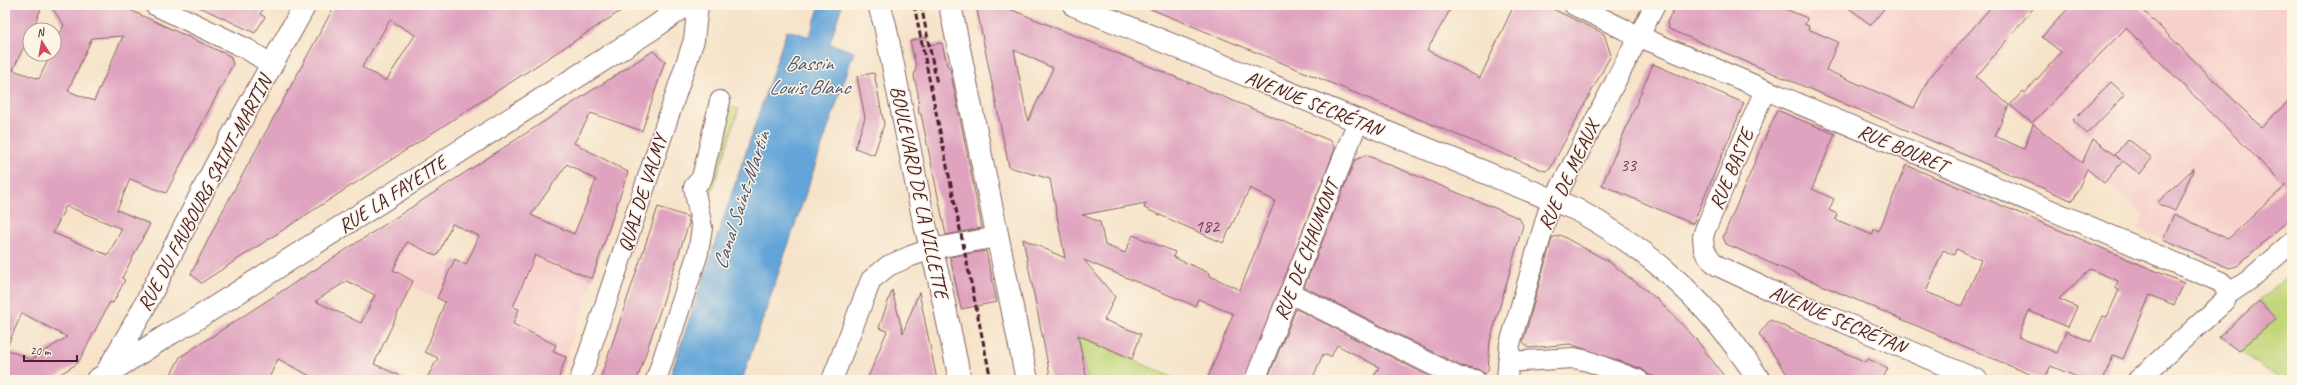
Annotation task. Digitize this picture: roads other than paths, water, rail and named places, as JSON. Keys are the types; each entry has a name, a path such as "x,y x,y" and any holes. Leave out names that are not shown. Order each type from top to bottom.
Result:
{"main road":[{"name":"RUE DU FAUBOURG SAINT-MARTIN","path":"101,378 140,315 216,166 305,5"},
{"name":"RUE LA FAYETTE","path":"101,378 199,318 652,29 686,5"},
{"name":"BOULEVARD DE LA VILLETTE","path":"879,5 885,25 931,249 960,380"},
{"path":"950,5 997,237 1028,380"},
{"name":"AVENUE SECRÉTAN","path":"1074,5 1554,200 1604,224 1649,255 1694,295 1722,327 1759,380"}],"street":[{"path":"155,5 247,49 272,65"},
{"name":"QUAI DE VALMY","path":"580,380 694,40 698,5"},
{"name":"RUE BOURET","path":"1574,5 1638,36 1764,90 2221,282 2226,289 2227,294"},
{"name":"RUE DE MEAUX","path":"1507,371 1510,344 1542,226 1655,5"},
{"name":"RUE BASTE","path":"1704,250 1703,238 1705,230 1764,90"},
{"path":"656,380 707,223 694,187 702,178 720,101"},
{"name":"RUE DE CHAUMONT","path":"1255,380 1358,121"},
{"path":"832,380 871,280 888,266 931,249 997,237"},
{"path":"2138,380 2225,301 2227,294 2249,280 2292,242"},
{"name":"AVENUE SECRÉTAN","path":"1704,250 1712,262 1718,266 1780,295 1978,380"},
{"path":"1290,293 1457,377 1475,380"},
{"path":"1507,371 1574,358 1588,361 1638,380"}],"water":[{"name":"Bassin Louis Blanc","path":"820,5 842,5 830,42 831,44 854,52 742,380 669,380 787,30 807,36 810,35"}],"railway":[{"path":"914,5 991,380"},
{"path":"921,5 937,84"}],"water label":[{"name":"Canal Saint-Martin","path":"741,200"}]}
